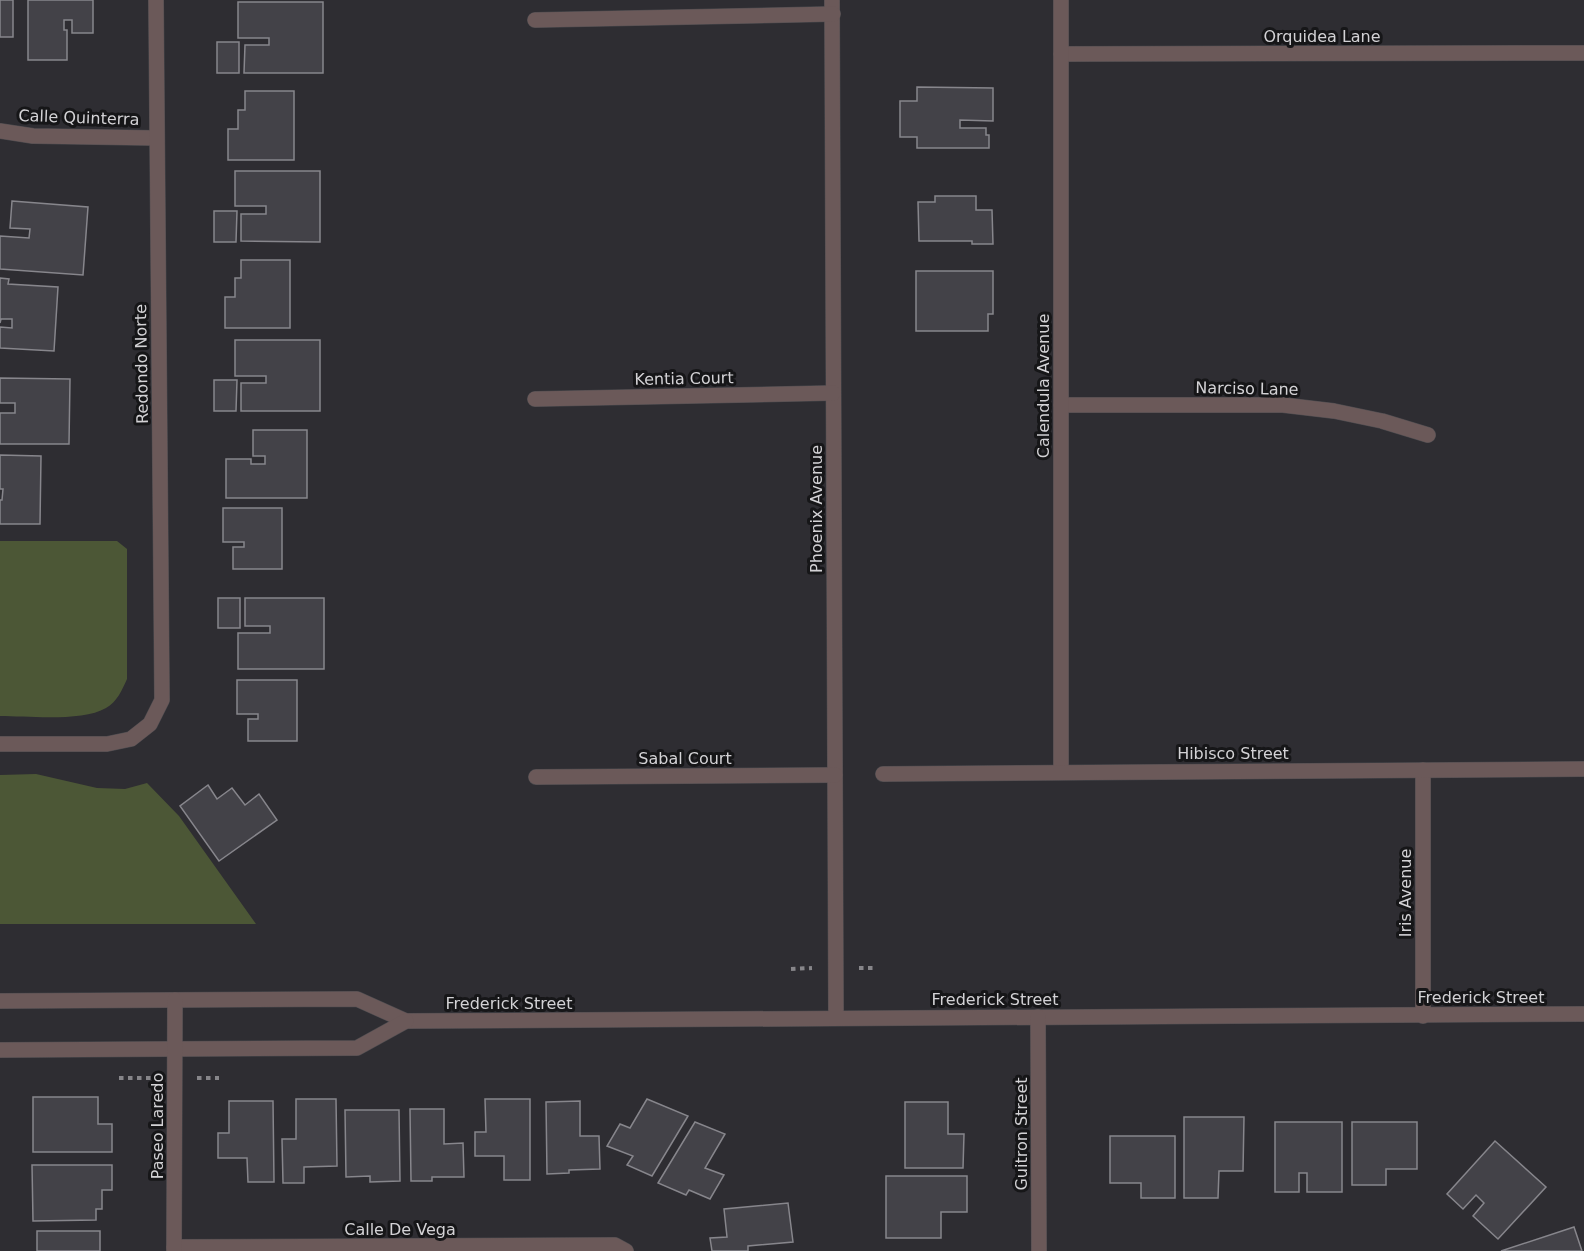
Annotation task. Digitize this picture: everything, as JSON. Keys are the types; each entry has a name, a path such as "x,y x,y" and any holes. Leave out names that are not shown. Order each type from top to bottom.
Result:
{"street":[{"name":"Redondo Norte","path":"0,744 107,744 131,739 150,724 162,700 156,0"},
{"name":"Calendula Avenue","path":"1060,772 1061,0"},
{"path":"535,20 832,7"},
{"name":"Phoenix Avenue","path":"832,7 836,1018"},
{"name":"Orquidea Lane","path":"1061,54 1584,53"},
{"name":"Calle Quinterra","path":"0,131 33,136 156,138"},
{"name":"Kentia Court","path":"535,399 833,393"},
{"name":"Narciso Lane","path":"1061,405 1283,405 1334,411 1382,421 1428,435"},
{"name":"Hibisco Street","path":"883,774 1584,769"},
{"name":"Iris Avenue","path":"1424,770 1424,1016"},
{"name":"Sabal Court","path":"536,777 835,775"},
{"name":"Frederick Street","path":"0,1001 357,999 406,1021 1584,1014"},
{"name":"Paseo Laredo","path":"174,1249 175,1000"},
{"name":"Guitron Street","path":"1038,1017 1039,1251"},
{"name":"Frederick Street","path":"0,1050 357,1048 406,1021"},
{"name":"Calle De Vega","path":"174,1249 615,1245 626,1251"}],"green space":[{"path":"0,541 117,541 127,549 127,679 116,699 106,708 69,717 0,716"},
{"path":"36,774 97,788 125,789 147,783 179,816 256,924 0,924 0,775"}],"building":[{"path":"0,0 13,0 13,37 0,37"},
{"path":"28,0 93,0 93,33 72,33 72,20 64,20 64,30 67,30 67,60 28,60"},
{"path":"238,2 323,2 323,73 244,73 245,45 269,45 269,38 238,38"},
{"path":"217,42 239,42 239,73 217,73"},
{"path":"917,87 993,88 993,121 960,120 960,128 986,128 986,135 989,135 989,148 917,148 917,137 900,137 900,101 917,101"},
{"path":"245,91 294,91 294,160 228,160 228,129 238,129 238,110 245,110"},
{"path":"235,171 320,171 320,242 241,241 241,214 266,214 266,206 235,206"},
{"path":"935,196 976,196 976,210 992,210 993,244 972,244 972,241 919,241 918,202 935,202"},
{"path":"12,201 88,207 83,275 0,269 0,236 29,238 30,229 10,228"},
{"path":"214,211 237,211 236,242 214,242"},
{"path":"241,260 290,260 290,328 225,328 225,297 235,297 235,278 241,278"},
{"path":"916,271 993,271 993,314 988,314 988,331 916,331"},
{"path":"0,278 9,279 8,284 58,287 54,351 0,348 0,327 12,328 12,319 1,319 0,323"},
{"path":"235,340 320,340 320,411 241,411 241,383 266,383 266,376 235,376"},
{"path":"0,378 70,379 69,444 0,444 0,413 15,413 15,403 0,403"},
{"path":"214,380 237,380 236,411 214,411"},
{"path":"253,430 307,430 307,498 226,498 226,459 251,459 251,464 265,464 265,456 253,456"},
{"path":"0,455 41,456 40,524 0,524 0,500 2,500 3,489 0,489"},
{"path":"223,508 282,508 282,569 233,569 233,547 244,547 244,542 223,542"},
{"path":"218,598 240,598 240,628 218,628"},
{"path":"245,598 324,598 324,669 238,669 238,633 270,633 270,626 245,626"},
{"path":"237,680 297,680 297,741 248,741 248,719 258,719 258,714 237,714"},
{"path":"208,785 217,799 232,788 245,805 259,794 277,820 219,861 180,806"},
{"path":"33,1097 98,1097 98,1124 112,1124 112,1152 33,1152"},
{"path":"296,1099 336,1099 337,1166 304,1167 304,1183 283,1183 282,1139 296,1139"},
{"path":"485,1099 530,1099 530,1180 504,1180 504,1156 475,1156 475,1132 486,1132"},
{"path":"647,1099 688,1116 652,1176 627,1165 633,1156 607,1146 620,1124 630,1128"},
{"path":"229,1101 273,1101 274,1182 248,1182 247,1158 218,1158 218,1133 229,1133"},
{"path":"580,1101 580,1136 599,1136 600,1169 569,1170 569,1173 547,1174 546,1102"},
{"path":"905,1102 948,1102 948,1134 964,1134 963,1168 905,1168"},
{"path":"410,1109 444,1109 444,1144 463,1143 464,1177 432,1177 432,1181 411,1181"},
{"path":"345,1110 399,1110 400,1181 370,1182 370,1176 346,1177"},
{"path":"1184,1117 1244,1117 1243,1171 1219,1171 1218,1198 1184,1198"},
{"path":"695,1122 725,1134 705,1168 724,1175 710,1199 689,1190 686,1195 658,1183"},
{"path":"1275,1122 1342,1122 1342,1192 1307,1192 1307,1173 1299,1173 1299,1192 1275,1192"},
{"path":"1352,1122 1417,1122 1417,1169 1386,1169 1386,1185 1352,1185"},
{"path":"1110,1136 1175,1136 1175,1198 1141,1198 1141,1183 1110,1183"},
{"path":"1495,1141 1546,1187 1498,1239 1473,1216 1484,1203 1476,1195 1463,1209 1447,1194"},
{"path":"32,1165 112,1165 112,1190 102,1190 102,1209 96,1209 96,1220 33,1221"},
{"path":"886,1176 967,1176 967,1212 941,1212 941,1238 886,1238"},
{"path":"788,1203 793,1242 748,1246 748,1251 712,1251 710,1238 727,1237 724,1209"},
{"path":"1574,1227 1582,1251 1501,1251"},
{"path":"37,1231 100,1231 100,1251 37,1251"}]}
